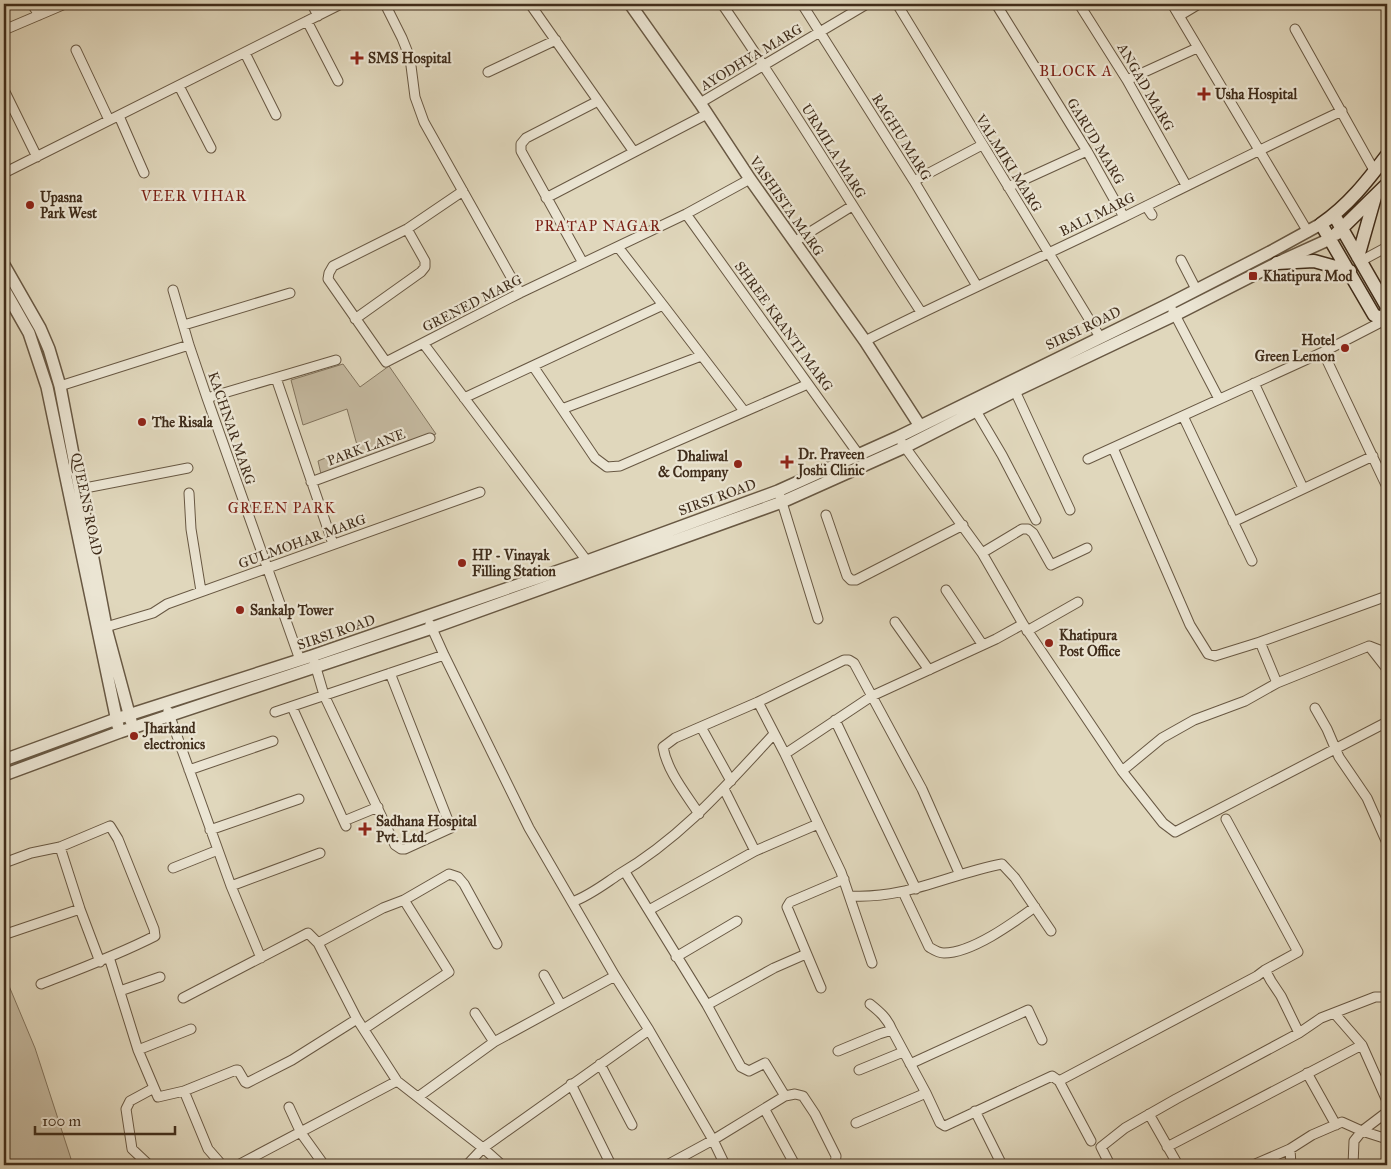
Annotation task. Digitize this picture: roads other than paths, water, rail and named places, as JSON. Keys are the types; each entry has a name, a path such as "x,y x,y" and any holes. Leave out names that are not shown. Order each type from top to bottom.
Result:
{"main road":[{"name":"SIRSI ROAD","path":"1321,224 1334,215 1375,172 1387,155"},
{"name":"SIRSI ROAD","path":"1330,239 1342,230 1387,184"},
{"path":"1359,259 1375,197"},
{"path":"1321,224 1374,314 1386,322 1387,308 1334,215"},
{"path":"1277,263 1314,261 1350,271"}],"street":[{"path":"32,4 39,15"},
{"path":"4,30 65,4"},
{"path":"312,4 318,16"},
{"path":"4,173 342,4"},
{"path":"385,4 410,58 415,97 424,122 520,293"},
{"path":"530,4 634,152"},
{"name":"VASHISTA MARG","path":"630,4 708,114 750,179 865,341 920,426"},
{"name":"URMILA MARG","path":"722,4 764,64 852,206 921,312"},
{"name":"RAGHU MARG","path":"802,4 914,180 977,286"},
{"name":"AYODHYA MARG","path":"700,103 867,4"},
{"name":"VALMIKI MARG","path":"896,4 1100,337"},
{"name":"GARUD MARG","path":"996,4 1087,151 1124,217"},
{"name":"ANGAD MARG","path":"1079,4 1127,80 1186,185"},
{"path":"1172,4 1308,232"},
{"path":"1179,16 1199,4"},
{"path":"307,21 338,81"},
{"path":"1295,29 1375,172"},
{"path":"488,72 556,40"},
{"path":"1127,80 1197,48"},
{"path":"76,50 109,120"},
{"path":"245,53 276,115"},
{"path":"179,86 212,148"},
{"path":"4,90 37,157"},
{"path":"583,264 521,151 521,144 526,138 598,101"},
{"name":"BALI MARG","path":"865,341 921,312 1124,217 1186,185 1342,111"},
{"path":"546,198 708,114"},
{"path":"119,116 144,173"},
{"path":"914,180 982,145"},
{"path":"1008,187 1087,151"},
{"name":"GRENED MARG","path":"587,560 423,343 520,293 686,214 750,179"},
{"path":"423,343 386,362 328,279 329,273 333,266 407,229 463,191"},
{"path":"794,242 852,206"},
{"path":"1146,206 1152,215"},
{"name":"SHREE KRANTI MARG","path":"686,214 858,455"},
{"name":"SIRSI ROAD","path":"4,775 314,662 427,616 587,560 780,496 858,455 1169,304 1321,224"},
{"path":"355,319 426,267 425,261 407,229"},
{"name":"SIRSI ROAD","path":"4,760 130,715 300,660 314,662 432,628 905,447 1015,391 1330,239"},
{"path":"618,246 744,411"},
{"path":"1359,259 1387,247"},
{"path":"1181,260 1196,289"},
{"name":"QUEENS ROAD","path":"4,265 40,328 49,349 60,386 106,627 133,728"},
{"name":"QUEENS ROAD","path":"4,289 29,333 47,387 120,732"},
{"name":"KACHNAR MARG","path":"173,290 207,398 300,660"},
{"path":"184,325 290,294"},
{"path":"1169,304 1219,399"},
{"path":"464,398 663,305"},
{"path":"1088,459 1386,322"},
{"path":"60,386 189,345"},
{"path":"1323,352 1387,487"},
{"path":"562,409 702,356"},
{"path":"207,398 336,360"},
{"path":"533,366 595,458 607,467 620,466 808,384"},
{"path":"276,378 333,544"},
{"path":"1254,384 1303,488"},
{"path":"1015,391 1070,510"},
{"path":"976,411 1002,455 1036,520"},
{"path":"1183,416 1252,561"},
{"path":"898,437 982,553 1025,627 1122,772 1163,823 1175,832 1387,722"},
{"name":"PARK LANE","path":"311,482 430,438"},
{"path":"1113,448 1190,625 1208,654 1216,656 1260,642 1387,596"},
{"path":"1233,522 1373,456"},
{"path":"80,489 188,468"},
{"name":"GULMOHAR MARG","path":"106,627 153,613 167,604 201,591 480,492"},
{"path":"189,493 191,529 201,591"},
{"path":"780,496 818,619"},
{"path":"826,515 847,576 851,580 856,580 962,525"},
{"path":"982,553 1022,530 1028,529 1033,533 1051,565 1087,548"},
{"path":"946,590 982,644"},
{"path":"785,754 872,696 982,644 1025,627 1078,602"},
{"path":"427,616 444,655 529,828 713,1140 725,1165"},
{"path":"895,622 929,670"},
{"path":"1260,642 1277,683"},
{"path":"1122,772 1162,738 1194,720 1245,701 1277,683 1369,646 1387,652"},
{"path":"1369,646 1387,669"},
{"path":"275,712 444,655"},
{"path":"699,814 677,780 664,754 663,747 676,738 758,702 844,660 849,660 854,663 922,789 960,875"},
{"path":"314,662 324,695 395,846 405,849 450,828 390,673"},
{"path":"758,702 785,754 844,879 872,963"},
{"path":"166,703 210,830 261,958"},
{"path":"292,707 345,823 378,807"},
{"path":"1315,708 1327,729 1339,757 1367,798 1387,843"},
{"path":"836,720 916,889"},
{"path":"701,727 732,781"},
{"path":"572,902 625,872 683,830 732,781 774,734"},
{"path":"189,770 273,740"},
{"path":"724,789 755,851"},
{"path":"210,830 299,800"},
{"path":"1059,1081 1257,976 1298,952 1226,819"},
{"path":"649,910 755,851 818,824"},
{"path":"4,862 31,853 60,847 110,826 118,839 154,929 155,936 100,962 41,984"},
{"path":"60,847 100,962"},
{"path":"173,868 218,850"},
{"path":"231,886 320,853"},
{"path":"850,896 866,897 903,892 1002,864 1015,878 1051,930"},
{"path":"625,872 707,1005 741,1067 749,1071 765,1063 785,1096"},
{"path":"318,943 383,908 404,900 449,874 458,877 464,884 497,944"},
{"path":"821,988 787,907 790,902 844,879"},
{"path":"903,892 929,947 937,952 944,953 962,949 982,941 1010,925 1035,907"},
{"path":"364,1029 448,972 404,900"},
{"path":"4,928 6,934 80,909"},
{"path":"676,957 738,921"},
{"path":"183,998 308,933 318,943 357,1019 397,1082 502,1165"},
{"path":"707,1005 774,968 806,954"},
{"path":"109,957 138,1050 160,1098 184,1091 236,1070 238,1070 247,1083 292,1060 357,1019"},
{"path":"1265,970 1281,996 1299,1033"},
{"path":"544,975 560,1005"},
{"path":"418,1097 494,1042 615,976"},
{"path":"120,991 160,977"},
{"path":"1110,1165 1101,1147 1125,1128 1299,1033 1321,1018 1375,997 1387,996"},
{"path":"870,1004 881,1012 886,1019 940,1123 946,1126 952,1125 975,1111 1052,1076 1059,1081 1090,1141"},
{"path":"910,1064 1028,1010 1042,1040"},
{"path":"474,1013 494,1042"},
{"path":"1334,1014 1362,1045 1387,1101"},
{"path":"138,1050 191,1030"},
{"path":"467,1165 482,1148 649,1030"},
{"path":"838,1051 892,1030"},
{"path":"1167,1147 1362,1045"},
{"path":"860,1070 904,1052"},
{"path":"600,1064 632,1125"},
{"path":"1307,1073 1336,1125"},
{"path":"238,1165 397,1082"},
{"path":"571,1084 611,1165"},
{"path":"149,1165 132,1149 126,1109 130,1101 154,1088"},
{"path":"184,1091 208,1149 222,1165"},
{"path":"856,1123 926,1093"},
{"path":"667,1165 765,1110 785,1096 795,1094 803,1096 815,1114 836,1156 834,1165"},
{"path":"289,1107 301,1133 324,1165"},
{"path":"765,1110 795,1165"},
{"path":"975,1111 1002,1165"},
{"path":"1354,1165 1354,1141 1362,1131 1387,1112"},
{"path":"1149,1114 1178,1165"},
{"path":"1253,1165 1290,1149 1312,1135 1342,1122 1387,1139"},
{"path":"1290,1149 1291,1165"}],"place":[{"name":"SMS Hospital","path":"357,58"},
{"name":"Usha Hospital","path":"1204,94"},
{"name":"Upasna Park West","path":"30,205"},
{"name":"Khatipura Mod","path":"1253,276"},
{"name":"Hotel Green Lemon","path":"1345,348"},
{"name":"The Risala","path":"142,422"},
{"name":"Dr. Praveen Joshi Clinic","path":"787,462"},
{"name":"Dhaliwal & Company","path":"738,464"},
{"name":"HP - Vinayak Filling Station","path":"462,563"},
{"name":"Sankalp Tower","path":"240,610"},
{"name":"Khatipura Post Office","path":"1049,643"},
{"name":"Jharkand electronics","path":"134,736"},
{"name":"Sadhana Hospital Pvt. Ltd.","path":"365,829"}],"district":[{"name":"BLOCK A","path":"1076,71"},
{"name":"VEER VIHAR","path":"194,196"},
{"name":"PRATAP NAGAR","path":"598,226"},
{"name":"GREEN PARK","path":"282,508"}]}
